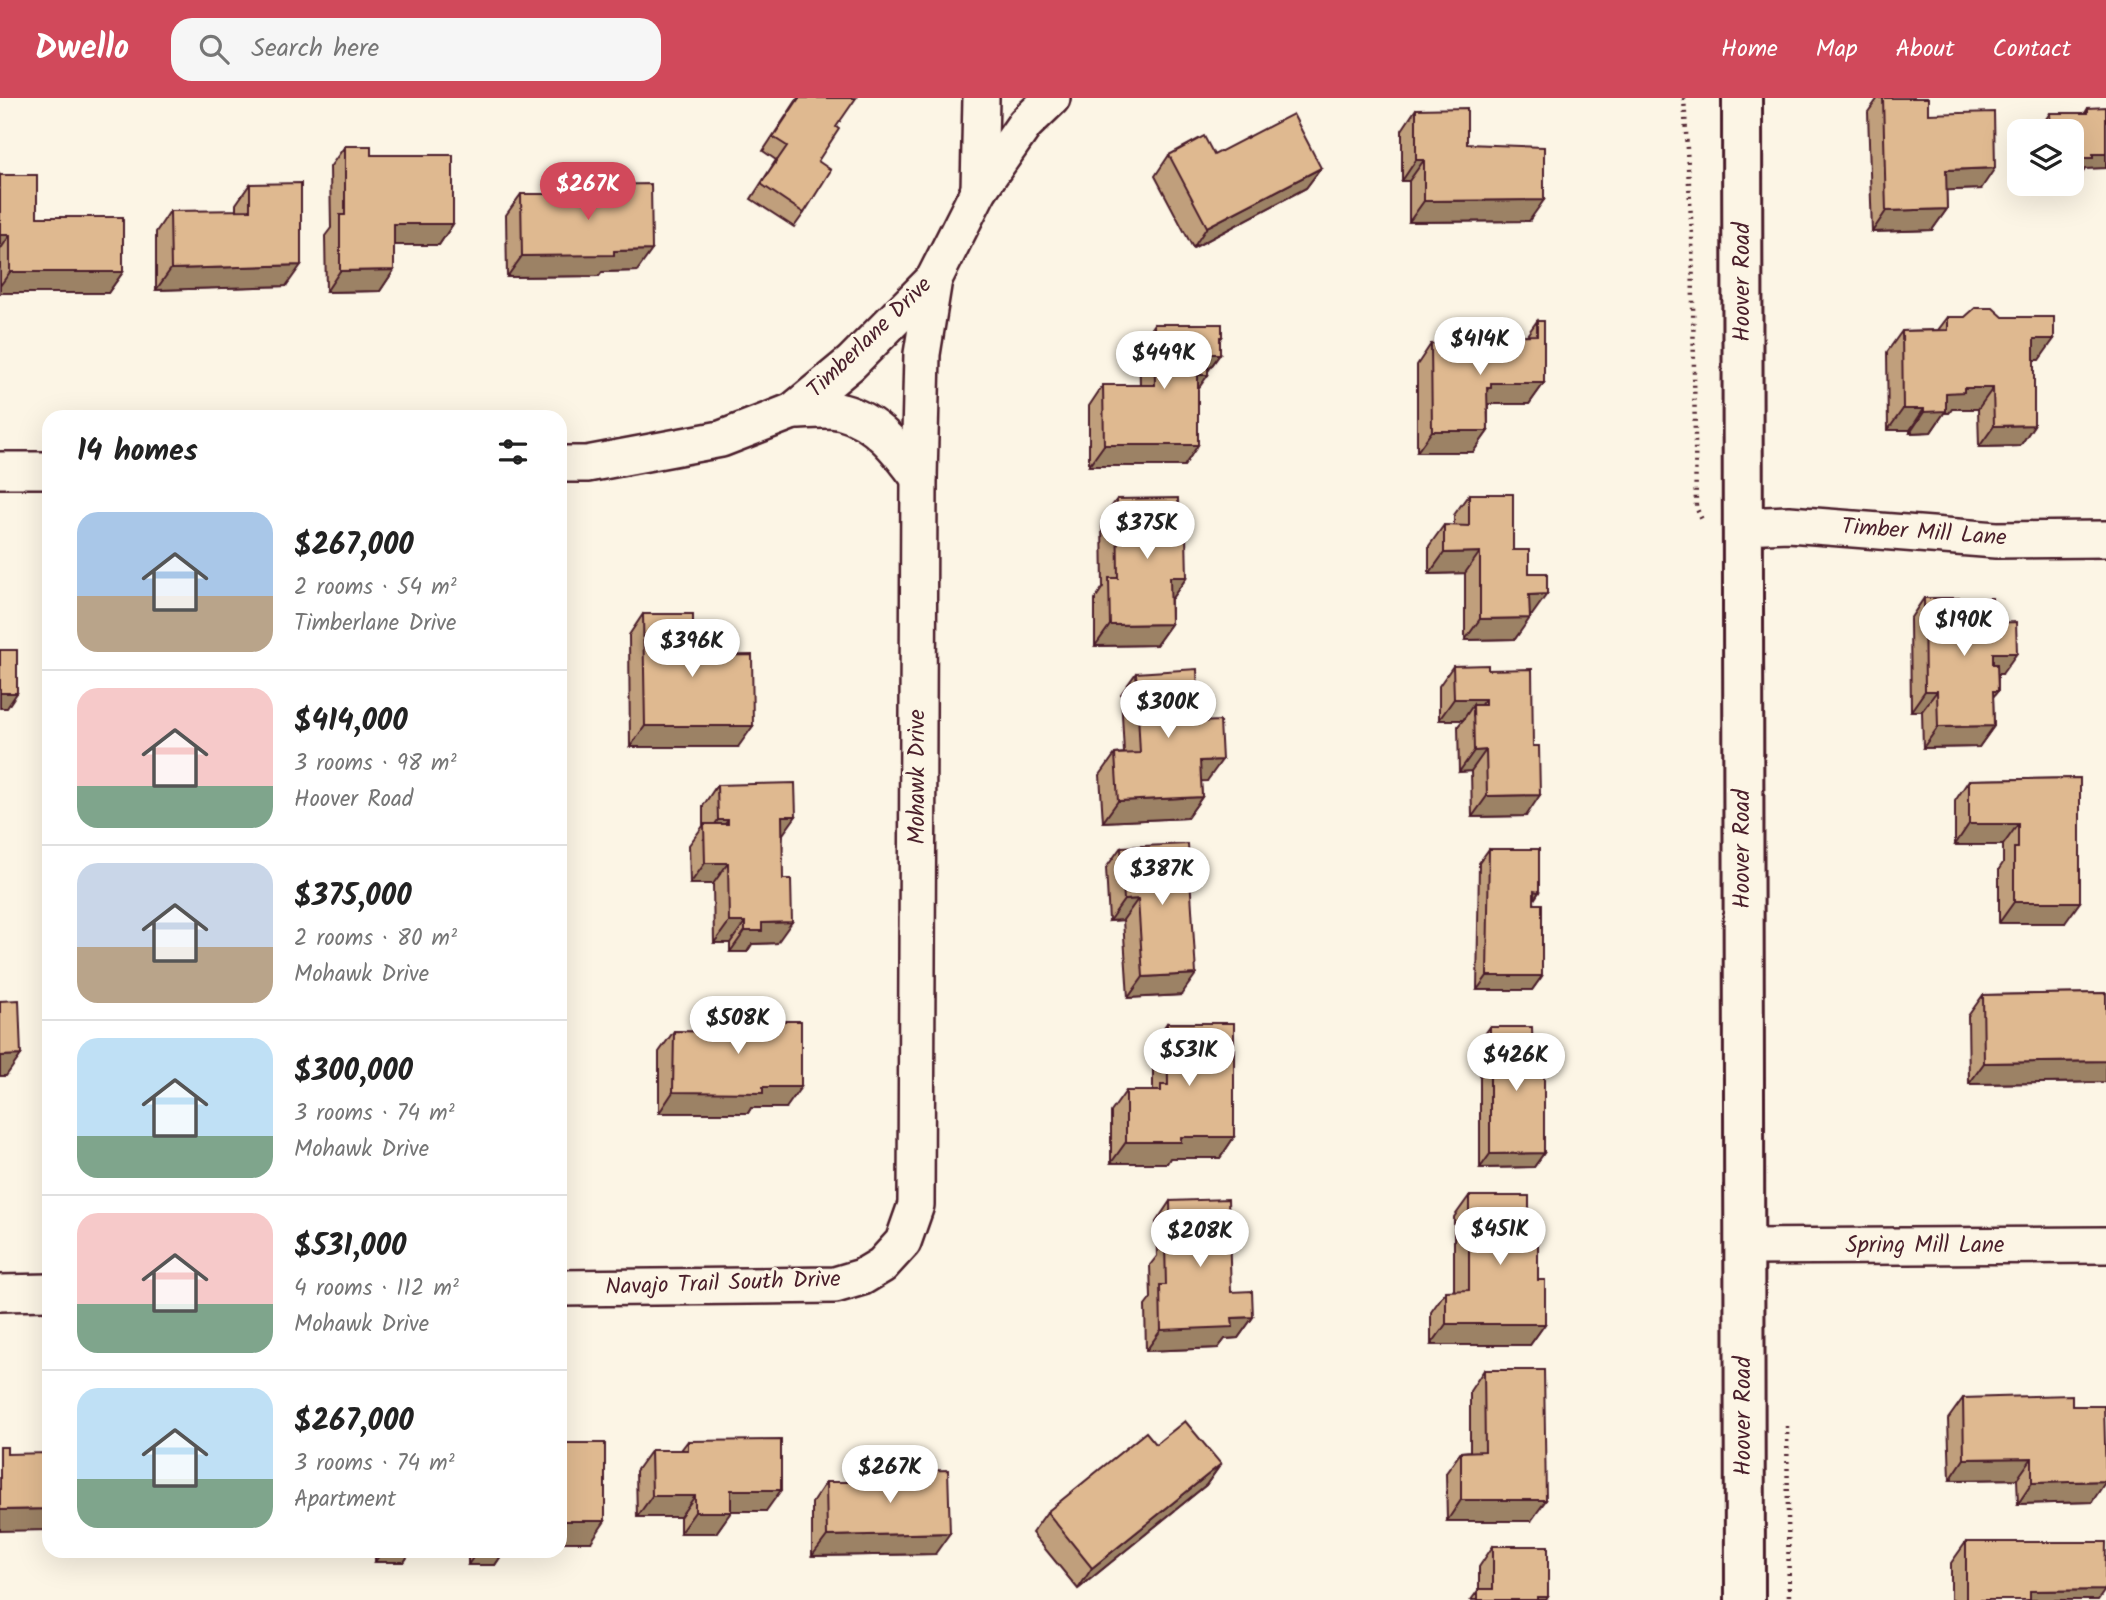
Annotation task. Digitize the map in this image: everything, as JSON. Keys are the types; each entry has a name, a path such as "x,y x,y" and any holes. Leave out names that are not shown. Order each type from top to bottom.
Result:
{"street":[{"path":"979,190 981,98"},
{"name":"Timberlane Drive","path":"567,464 587,464 721,439 793,411 851,363 934,279 979,190 1025,124 1052,98"},
{"name":"Hoover Road","path":"1742,98 1745,1600"},
{"name":"Mohawk Drive","path":"881,1265 903,1242 916,1205 919,478 922,354 934,279"},
{"path":"793,411 840,411 863,419 884,436 919,478"},
{"path":"0,470 42,470"},
{"name":"Timber Mill Lane","path":"1743,526 1789,524 1996,540 2106,539"},
{"name":"Spring Mill Lane","path":"1744,1247 2106,1245"},
{"name":"Navajo Trail South Drive","path":"567,1288 835,1285 862,1277 881,1265"},
{"path":"0,1293 42,1292"}],"path":[{"path":"1787,1420 1789,1600"}],"building":[{"path":"799,98 856,98 836,127 839,129 818,161 831,170 804,213 761,184 787,146 773,137"},
{"path":"1883,98 1928,98 1928,114 1994,112 1995,168 1946,170 1947,209 1886,211"},
{"path":"2106,107 2106,154 2093,154 2093,158 2084,158 2084,119 2050,119 2050,113 2088,113 2088,108"},
{"path":"1467,108 1467,144 1544,147 1544,200 1424,201 1424,160 1416,160 1416,109"},
{"path":"1293,114 1321,168 1207,227 1169,155 1204,136 1214,155"},
{"path":"345,146 371,146 371,155 453,155 453,224 394,224 394,270 340,271 340,215 345,215"},
{"path":"0,175 37,175 37,217 123,217 123,272 10,272 10,235 0,235"},
{"path":"301,183 301,265 171,269 170,211 250,210 250,184"},
{"path":"651,184 652,250 614,251 614,255 522,256 521,194 586,194 586,185"},
{"path":"1975,308 1993,308 2003,317 2054,317 2054,339 2034,339 2034,425 1994,426 1993,388 1964,388 1964,392 1946,393 1946,411 1903,409 1902,331 1948,330 1948,317 1965,317"},
{"path":"1537,321 1544,321 1544,383 1491,383 1491,388 1487,388 1488,431 1432,431 1431,344 1503,342 1503,336 1537,335"},
{"path":"1154,324 1222,324 1220,354 1208,354 1208,375 1198,375 1198,445 1104,445 1103,385 1155,385"},
{"path":"1469,494 1513,494 1513,550 1529,550 1529,573 1547,573 1547,594 1529,595 1530,618 1480,619 1480,552 1444,553 1444,525 1469,526"},
{"path":"1178,498 1179,536 1186,536 1187,577 1170,577 1171,624 1110,625 1109,578 1118,578 1117,499"},
{"path":"1924,598 1992,598 1992,623 2016,622 2017,653 1993,653 1993,664 1997,664 1998,691 1993,691 1994,726 1938,727 1937,691 1925,691"},
{"path":"643,614 693,614 693,656 752,655 753,726 645,726"},
{"path":"0,650 17,650 17,693 0,693"},
{"path":"1488,665 1488,670 1532,669 1533,746 1539,746 1540,795 1487,796 1486,750 1474,751 1473,705 1485,705 1485,699 1454,699 1453,666"},
{"path":"1197,669 1199,722 1220,721 1222,760 1200,761 1202,797 1118,801 1115,754 1140,753 1136,673"},
{"path":"2080,778 2080,902 2014,902 2014,848 2018,848 2018,824 1969,824 1969,780"},
{"path":"795,783 796,816 782,816 783,879 791,879 792,922 762,923 762,931 745,931 745,922 729,922 728,863 705,863 704,824 728,824 728,820 718,820 717,785"},
{"path":"1188,844 1196,974 1143,977 1138,899 1124,900 1121,847"},
{"path":"1489,849 1539,849 1539,892 1534,891 1534,904 1542,904 1542,976 1487,976"},
{"path":"2106,993 2106,1061 1984,1063 1983,995"},
{"path":"19,1000 21,1055 0,1056 0,1001"},
{"path":"717,1011 748,1011 748,1021 801,1021 801,1087 763,1087 763,1093 673,1092 674,1031 717,1032"},
{"path":"1167,1023 1234,1023 1234,1137 1181,1137 1181,1142 1126,1142 1126,1091 1161,1091 1161,1085 1168,1085"},
{"path":"1490,1027 1532,1027 1533,1061 1544,1061 1544,1153 1490,1154"},
{"path":"1469,1196 1529,1196 1529,1235 1538,1235 1538,1280 1545,1280 1545,1324 1446,1324 1446,1291 1469,1290"},
{"path":"1228,1199 1231,1292 1252,1291 1253,1317 1232,1318 1233,1327 1161,1330 1160,1285 1166,1285 1165,1244 1171,1244 1170,1201"},
{"path":"1484,1370 1544,1370 1546,1500 1461,1500 1461,1452 1485,1451"},
{"path":"2072,1395 2072,1406 2104,1406 2106,1481 2032,1483 2032,1458 1964,1459 1963,1398"},
{"path":"1185,1421 1221,1464 1092,1568 1047,1512 1146,1432 1156,1444"},
{"path":"781,1440 781,1490 731,1490 731,1512 695,1512 695,1496 652,1496 651,1450 688,1450 688,1441"},
{"path":"567,1443 605,1443 605,1521 567,1521"},
{"path":"0,1447 7,1447 7,1454 42,1453 42,1509 0,1510"},
{"path":"948,1470 950,1533 827,1536 826,1482 879,1482 879,1472"},
{"path":"1966,1542 2106,1542 2105,1590 2030,1591 2030,1600 1966,1600"},
{"path":"1493,1546 1548,1546 1548,1597 1537,1597 1537,1600 1478,1600 1478,1589 1493,1589"}]}
